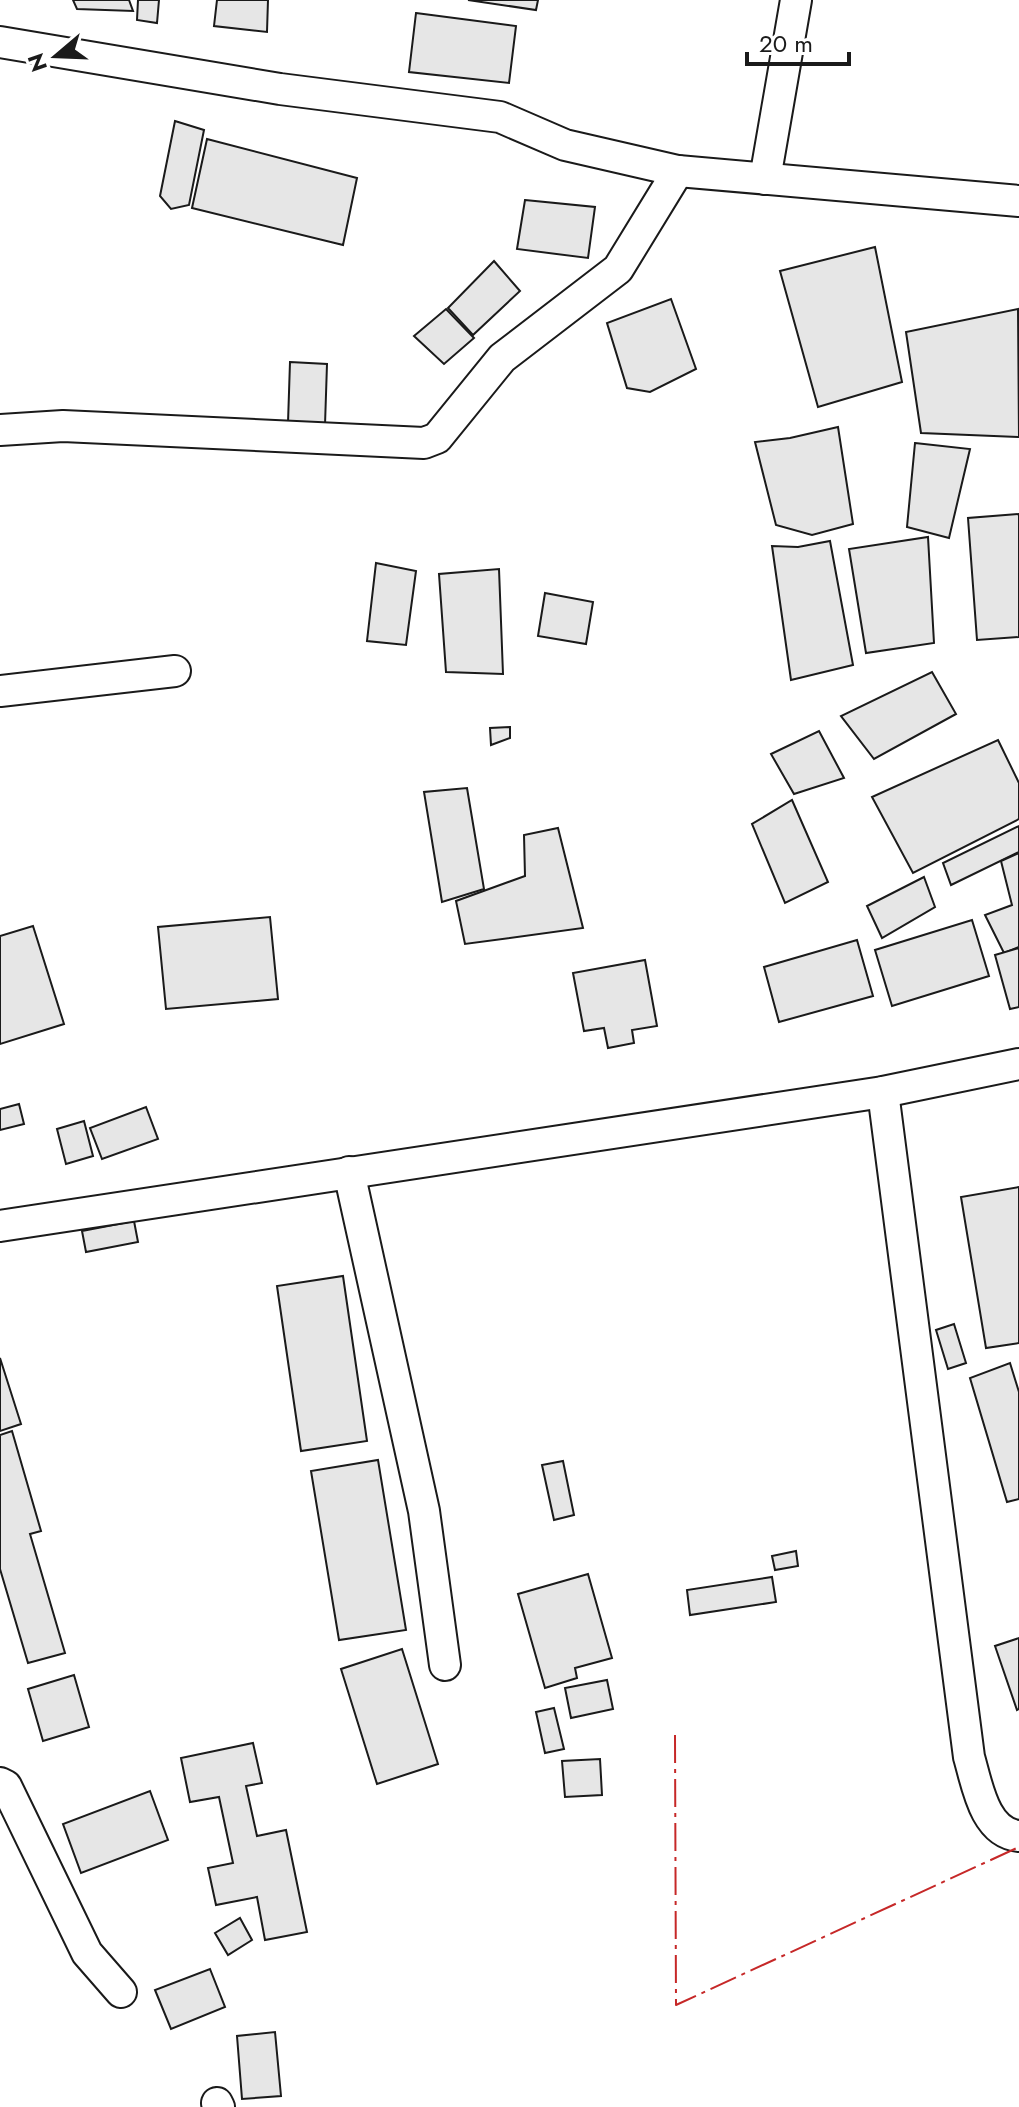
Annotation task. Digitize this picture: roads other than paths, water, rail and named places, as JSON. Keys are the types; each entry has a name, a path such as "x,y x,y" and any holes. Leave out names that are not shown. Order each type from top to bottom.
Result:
{"street":[{"path":"765,179 796,0"},
{"path":"0,42 280,89 500,117 565,145 678,171 1019,201"},
{"path":"0,430 63,426 424,443 437,438 502,358 618,269 678,171"},
{"path":"0,691 175,671"},
{"path":"0,1226 883,1092 1019,1064"},
{"path":"883,1092 969,1757 987,1815 1010,1835 1019,1836"},
{"path":"349,1172 424,1511 445,1665"},
{"path":"0,1783 6,1786 87,1953 121,1992"}]}
